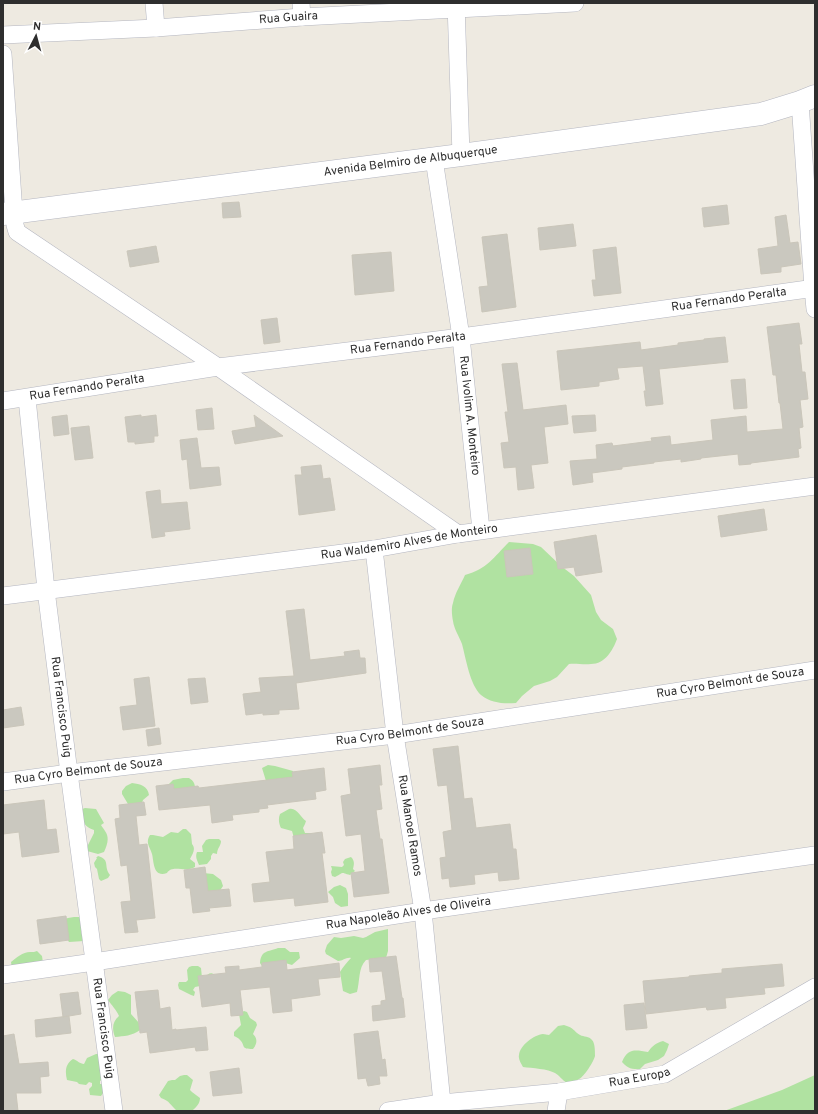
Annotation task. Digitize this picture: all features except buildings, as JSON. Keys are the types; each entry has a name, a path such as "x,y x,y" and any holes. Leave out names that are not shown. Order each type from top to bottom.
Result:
{"main road":[{"name":"Avenida Belmiro de Albuquerque","path":"11,220 461,155 761,114 808,99"}],"street":[{"path":"154,3 156,28"},
{"name":"Rua Guaira","path":"3,35 156,28 301,10 575,3"},
{"path":"456,6 461,155"},
{"path":"3,54 11,220 218,367 458,534"},
{"path":"808,99 815,309"},
{"name":"Rua Ivolim A. Monteiro","path":"434,159 461,337 481,530"},
{"name":"Rua Fernando Peralta","path":"3,401 218,367 461,337 814,288"},
{"name":"Rua Francisco Puig","path":"27,398 46,590 114,1111"},
{"name":"Rua Waldemiro Alves de Monteiro","path":"3,596 374,549 481,530 815,486"},
{"name":"Rua Manoel Ramos","path":"374,549 395,735 423,911 442,1103"},
{"name":"Rua Cyro Belmont de Souza","path":"3,782 395,735 815,670"},
{"name":"Rua Napoleão Alves de Oliveira","path":"3,974 94,962 423,911 815,855"},
{"name":"Rua Europa","path":"388,1111 442,1103 559,1092 665,1074 815,988"},
{"path":"556,1111 559,1092"}],"green space":[{"path":"509,542 533,544 541,547 574,576 591,595 596,612 601,620 613,629 617,639 611,652 600,662 588,664 569,664 557,677 534,686 516,703 489,700 477,691 471,678 462,644 454,627 452,617 452,605 465,575 485,566"},
{"path":"268,765 293,771 294,777 279,783 266,781 262,768"},
{"path":"189,778 192,780 195,789 184,794 170,787 169,784 173,780"},
{"path":"132,783 143,786 147,789 149,795 143,800 142,803 128,804 122,794 122,791 126,786"},
{"path":"82,809 96,809 104,823 101,825 107,834 108,839 104,852 98,854 87,851 94,830 87,827 84,822"},
{"path":"289,809 294,809 306,821 303,828 305,833 314,833 294,838 292,831 281,828 279,821 280,814"},
{"path":"183,829 186,829 191,834 194,849 190,859 195,863 195,867 191,869 172,869 167,873 159,873 155,868 152,854 148,845 150,835 163,837 171,832 178,833"},
{"path":"219,839 221,841 217,854 213,853 207,864 199,865 196,857 197,852 203,852 202,846 206,840"},
{"path":"98,856 106,861 107,869 110,875 108,878 101,881 94,863"},
{"path":"351,857 354,861 353,869 355,871 350,875 342,873 335,877 332,876 331,866 342,867 345,859"},
{"path":"203,873 213,874 221,880 223,886 219,892 211,896 190,875"},
{"path":"340,885 346,888 348,894 348,906 341,907 335,903 333,897 328,892 334,887"},
{"path":"80,917 84,925 81,932 84,941 69,942 65,936 65,919"},
{"path":"388,929 388,951 386,958 366,960 360,971 357,992 350,994 343,991 340,972 351,958 338,961 326,954 325,951 327,945 334,937 341,938 354,936 363,938 375,932"},
{"path":"278,948 285,948 290,952 299,952 300,958 292,965 282,962 262,966 260,963 263,954"},
{"path":"37,951 42,956 43,963 12,969 11,962 17,957 27,952"},
{"path":"192,966 198,966 201,968 202,978 205,978 210,974 215,975 205,985 195,987 193,990 195,992 194,996 179,989 178,985 179,982 186,982 188,980 187,970"},
{"path":"118,991 131,995 131,1014 140,1024 140,1030 131,1035 115,1037 113,1026 119,1016 108,1000"},
{"path":"244,1011 247,1012 250,1018 256,1022 257,1025 253,1034 256,1038 256,1042 253,1049 245,1048 240,1039 234,1036 234,1032 241,1025 239,1014"},
{"path":"564,1025 572,1028 578,1034 589,1038 594,1043 595,1056 591,1065 581,1078 567,1083 552,1072 523,1067 519,1056 520,1051 525,1044 532,1038 539,1035 549,1035 558,1026"},
{"path":"663,1041 669,1044 664,1056 658,1060 645,1064 640,1069 630,1068 622,1062 624,1057 629,1052 648,1052 654,1045"},
{"path":"100,1054 106,1077 100,1081 100,1084 104,1087 101,1096 90,1095 89,1089 92,1086 92,1083 89,1082 86,1085 67,1080 66,1074 68,1063 73,1059 84,1064 87,1058"},
{"path":"187,1075 193,1080 190,1090 200,1098 199,1104 192,1111 177,1111 159,1095 168,1081 175,1080"},
{"path":"815,1075 815,1111 724,1111 782,1090"}]}
